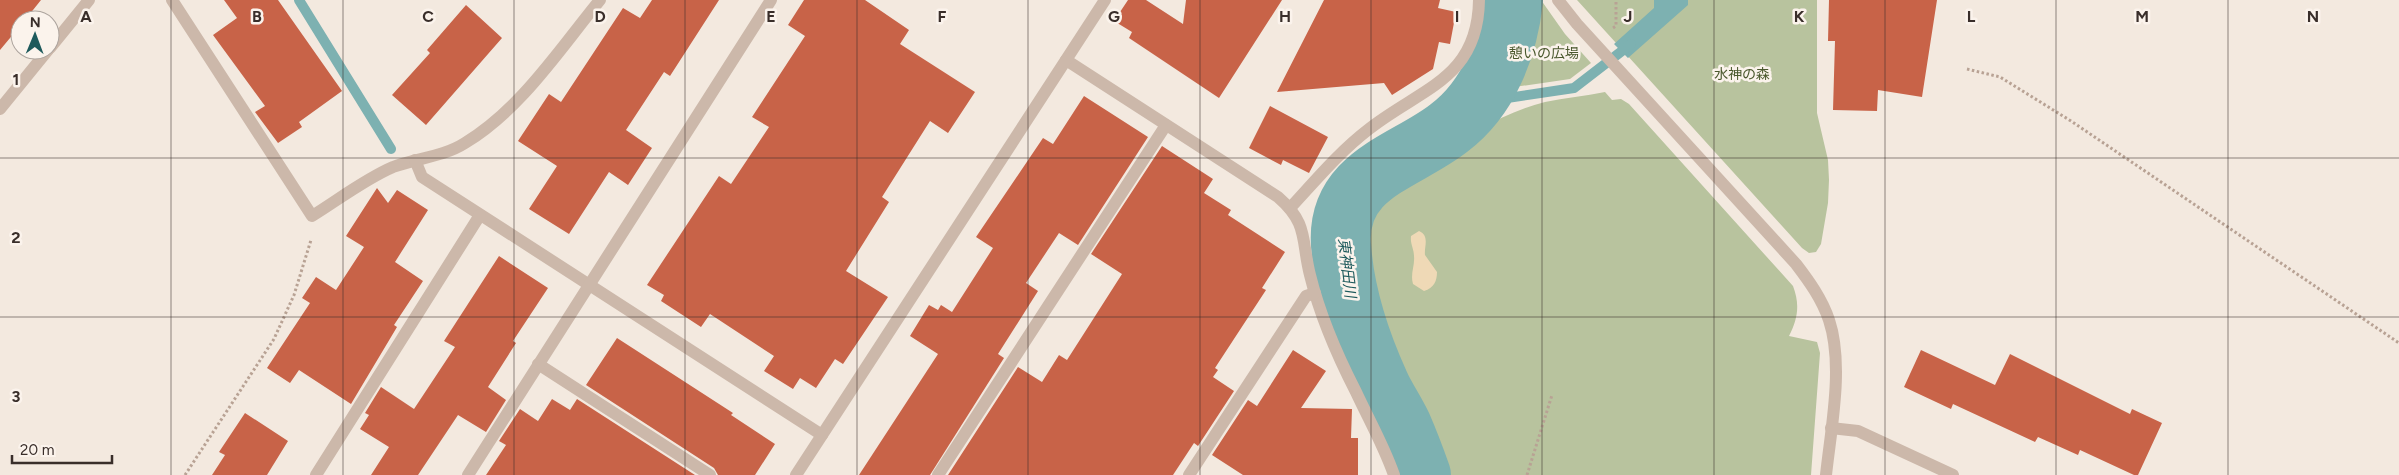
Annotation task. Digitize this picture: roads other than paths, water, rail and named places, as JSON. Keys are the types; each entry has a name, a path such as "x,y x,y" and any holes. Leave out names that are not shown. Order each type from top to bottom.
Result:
{"street":[{"path":"60,36 89,0"},
{"path":"172,0 312,216 392,167 448,151 463,145 484,131 528,88 600,0"},
{"path":"468,475 588,284 771,0"},
{"path":"796,475 1105,0"},
{"path":"1290,208 1331,162 1355,140 1440,82 1458,65 1472,43 1479,19 1479,0"},
{"path":"1558,0 1618,70 1796,264 1815,290 1829,320 1835,352 1831,428 1826,475"},
{"path":"0,109 40,60"},
{"path":"1066,60 1278,197 1290,208 1300,222 1305,238 1308,266 1335,348 1380,438 1394,475"},
{"path":"938,475 1166,125"},
{"path":"416,160 422,177 822,435"},
{"path":"316,475 480,215"},
{"path":"1189,475 1306,296 1316,293"},
{"path":"538,364 710,475"},
{"path":"1831,428 1858,431 1953,475"}],"water":[{"path":"1654,0 1688,0 1688,5 1628,58 1614,44 1654,8"}],"waterway":[{"path":"299,0 391,149"},
{"name":"東神田川","path":"1421,475 1402,426 1381,388 1359,332 1345,280 1341,245 1342,221 1350,202 1362,186 1377,173 1449,128 1475,102 1486,87 1501,53 1507,36 1513,0"},
{"path":"1474,103 1574,88 1631,44"}],"park label":[{"name":"憩いの広場","path":"1544,53"},
{"name":"水神の森","path":"1742,74"}]}
